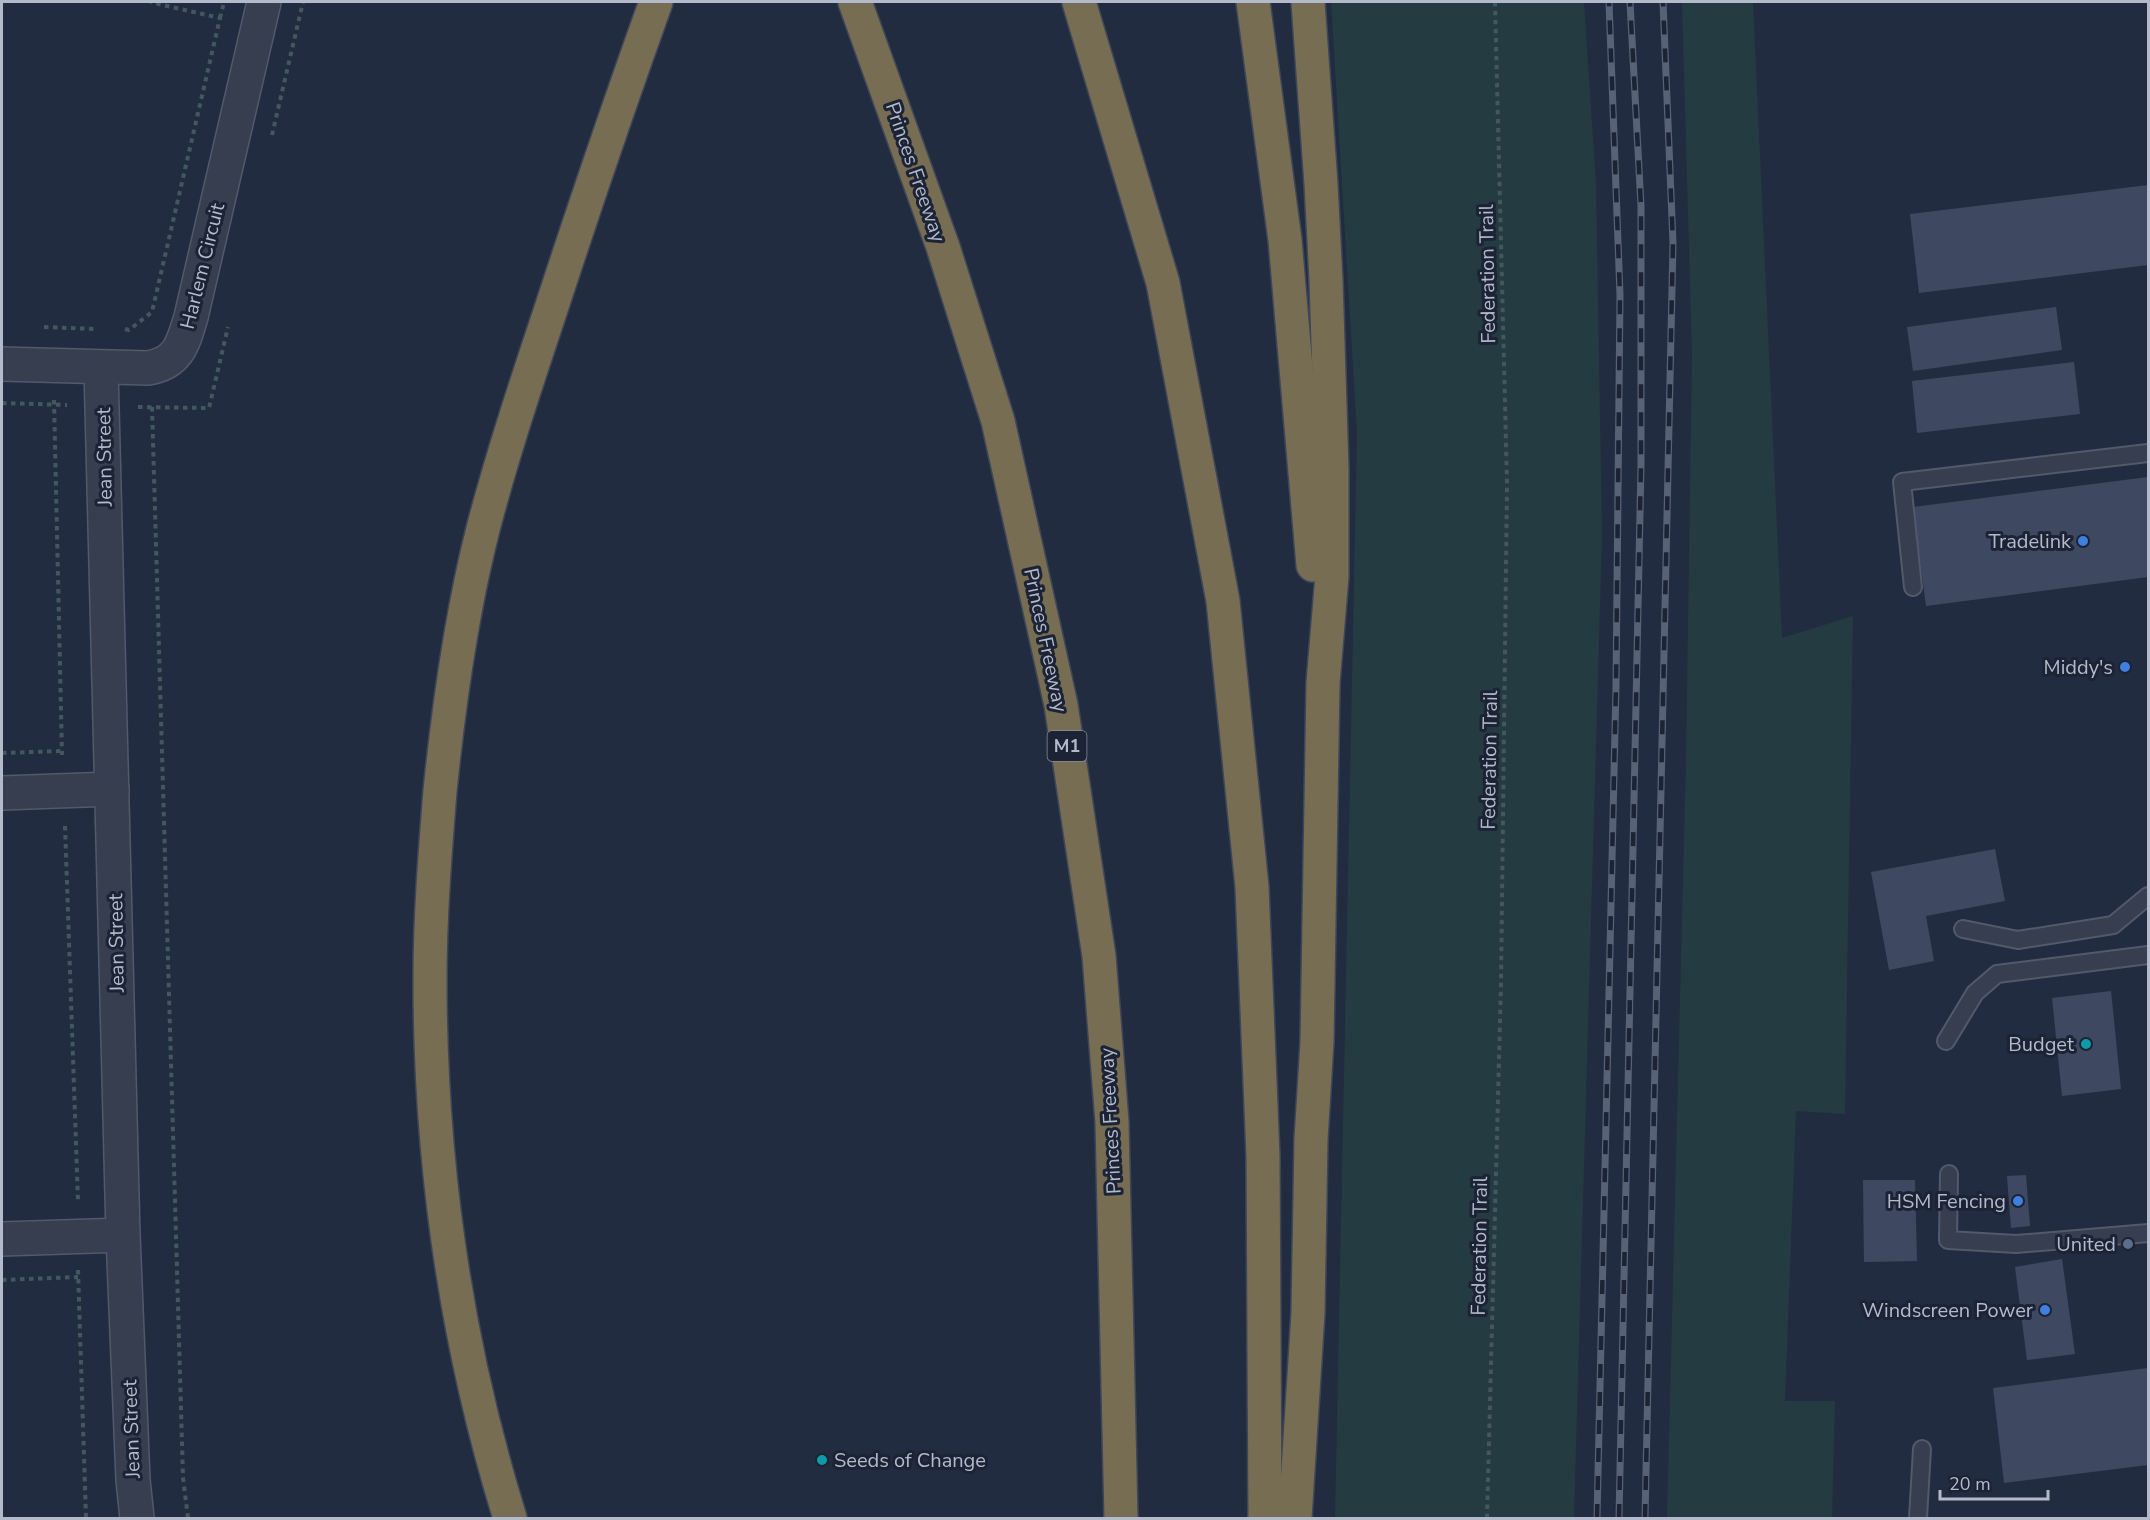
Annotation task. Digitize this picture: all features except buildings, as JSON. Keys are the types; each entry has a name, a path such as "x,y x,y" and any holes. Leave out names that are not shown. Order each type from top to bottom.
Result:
{"highway":[{"path":"510,1518 464,1337 444,1221 435,1119 430,977 436,835 446,730 463,621 482,532 506,447 605,143 656,2"},
{"name":"Princes Freeway","path":"855,2 943,247 998,421 1061,705 1099,956 1112,1122 1121,1518"},
{"path":"1079,2 1163,283 1223,601 1252,887 1263,1156 1265,1518"},
{"path":"1253,2 1285,240 1323,683"},
{"path":"1295,1518 1308,1313 1311,1139 1317,1042 1323,683 1332,576 1332,469 1322,195 1308,2"}],"street":[{"name":"Harlem Circuit","path":"2,364 101,368 160,366 177,353 191,317 264,2"},
{"name":"Jean Street","path":"101,368 123,1235 133,1480 137,1518"},
{"path":"2,793 112,789"},
{"path":"2,1239 123,1235"}],"lane":[{"path":"1913,587 1902,482 2148,453"},
{"path":"1964,929 2018,940 2114,925 2148,896"},
{"path":"1946,1041 1975,993 1997,974 2148,955"},
{"path":"1950,1174 1948,1240 2016,1244 2148,1233"},
{"path":"1918,1518 1922,1449"}],"path":[{"path":"150,2 220,18"},
{"path":"118,329 129,330 152,312 224,2"},
{"name":"Federation Trail","path":"1487,1518 1501,983 1507,484 1495,2"},
{"path":"42,327 96,328"},
{"path":"52,327 62,750 79,1236 78,1278 86,1518"},
{"path":"152,407 183,1466 188,1518"},
{"path":"2,753 62,750"},
{"path":"2,1280 78,1278"}],"green space":[{"path":"1331,2 1584,2 1596,184 1602,534 1574,1518 1335,1518 1357,433"},
{"path":"1682,2 1753,2 1782,638 1853,616 1845,1114 1796,1111 1785,1401 1835,1401 1832,1518 1667,1518 1686,759 1692,355"}],"railway":[{"path":"1597,1518 1616,686 1620,295 1609,2"},
{"path":"1619,1518 1641,465 1641,206 1630,2"},
{"path":"1645,1518 1673,243 1663,2"}],"place":[{"name":"Tradelink","path":"2083,541"},
{"name":"Middy's","path":"2125,667"},
{"name":"Budget","path":"2086,1044"},
{"name":"HSM Fencing","path":"2018,1201"},
{"name":"United","path":"2128,1244"},
{"name":"Windscreen Power","path":"2045,1310"},
{"name":"Seeds of Change","path":"822,1460"}]}
